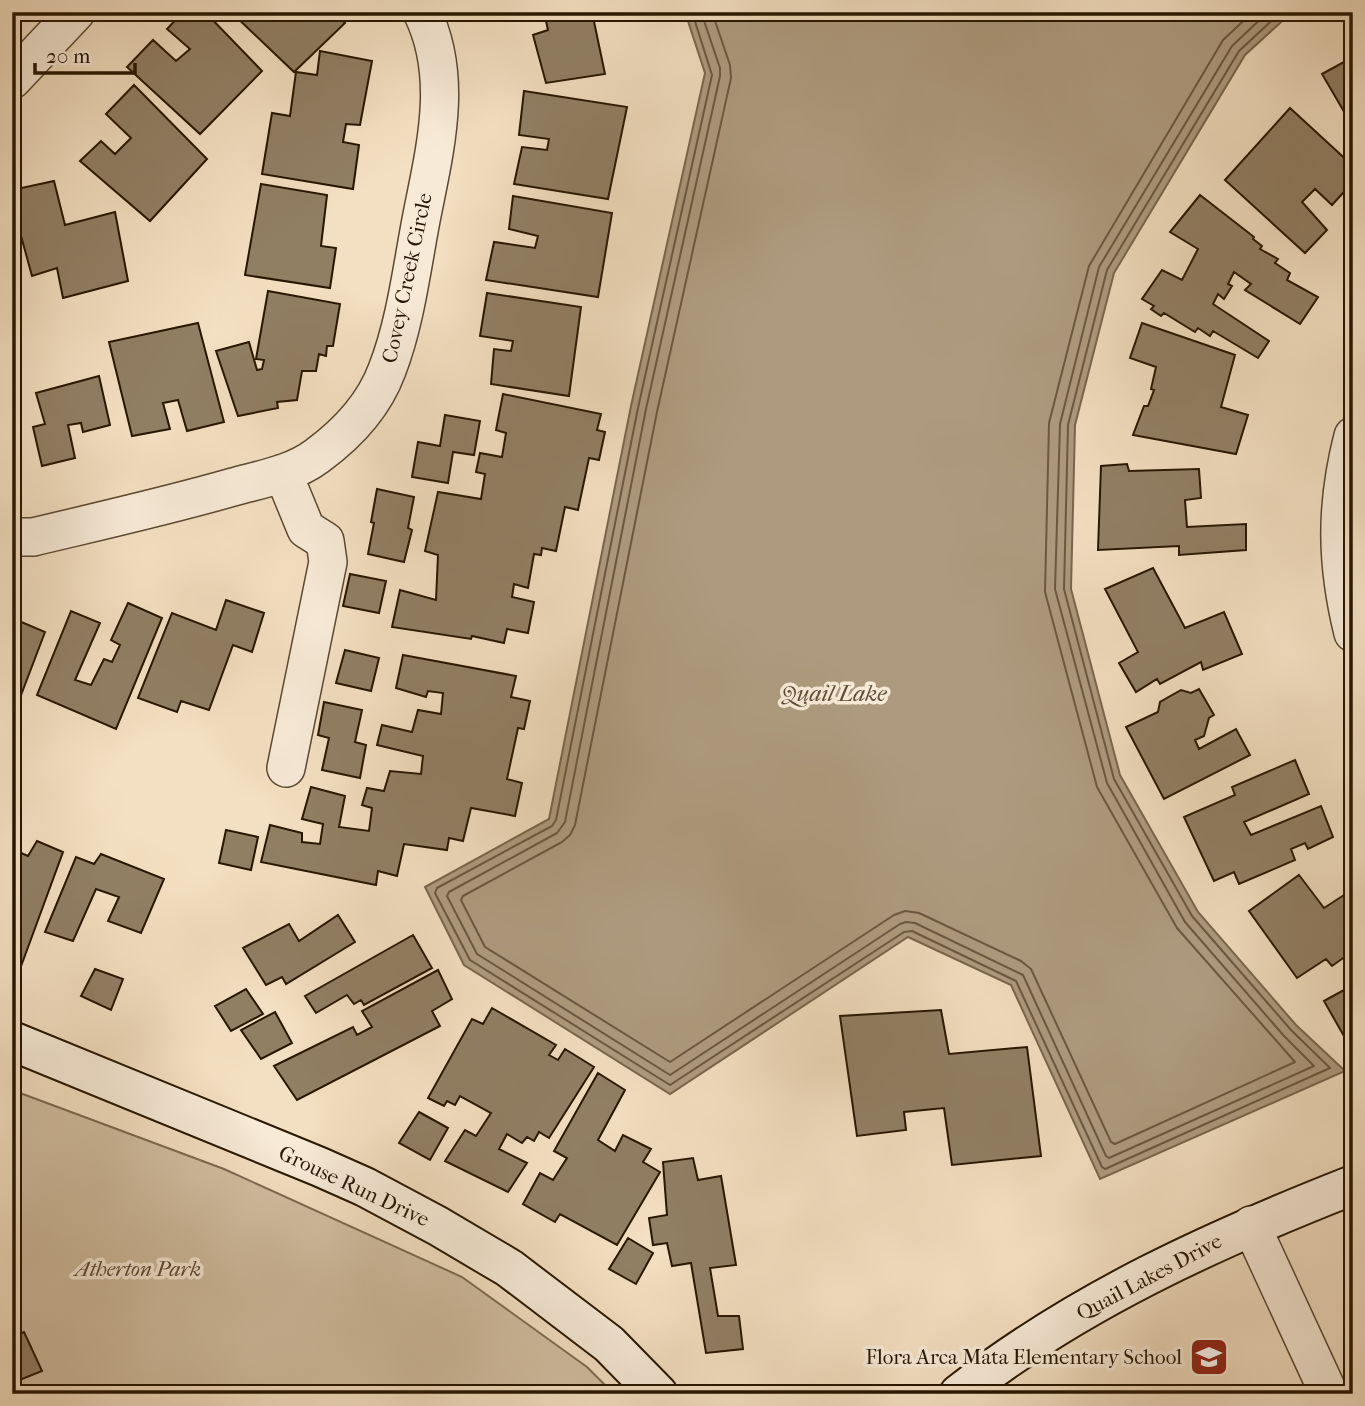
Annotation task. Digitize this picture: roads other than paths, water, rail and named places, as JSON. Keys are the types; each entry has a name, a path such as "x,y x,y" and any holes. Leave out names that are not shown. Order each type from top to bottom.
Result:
{"street":[{"path":"12,80 76,12"},
{"name":"Covey Creek Circle","path":"12,537 33,537 189,500 283,473 316,457 356,422 387,372 398,333 436,139 440,88 437,56 422,12"},
{"path":"1353,436 1340,503 1338,544 1343,593 1353,633"},
{"path":"283,473 306,529 325,541 328,562 286,768"},
{"name":"Grouse Run Drive","path":"12,1041 320,1167 365,1187 438,1226 509,1268 609,1344 658,1394"},
{"name":"Quail Lakes Drive","path":"959,1394 984,1374 1099,1301 1163,1266 1251,1225 1353,1185"},
{"path":"1251,1225 1329,1394"}],"water":[{"name":"Quail Lake","path":"685,12 1292,12 1245,55 1114,273 1075,425 1071,589 1120,775 1198,912 1296,1025 1345,1071 1100,1179 1011,985 908,937 670,1094 464,965 425,887 549,819 631,406 705,73"}],"place":[{"name":"Flora Arca Mata Elementary School","path":"1209,1357"}],"park label":[{"name":"Atherton Park","path":"138,1269"}]}
